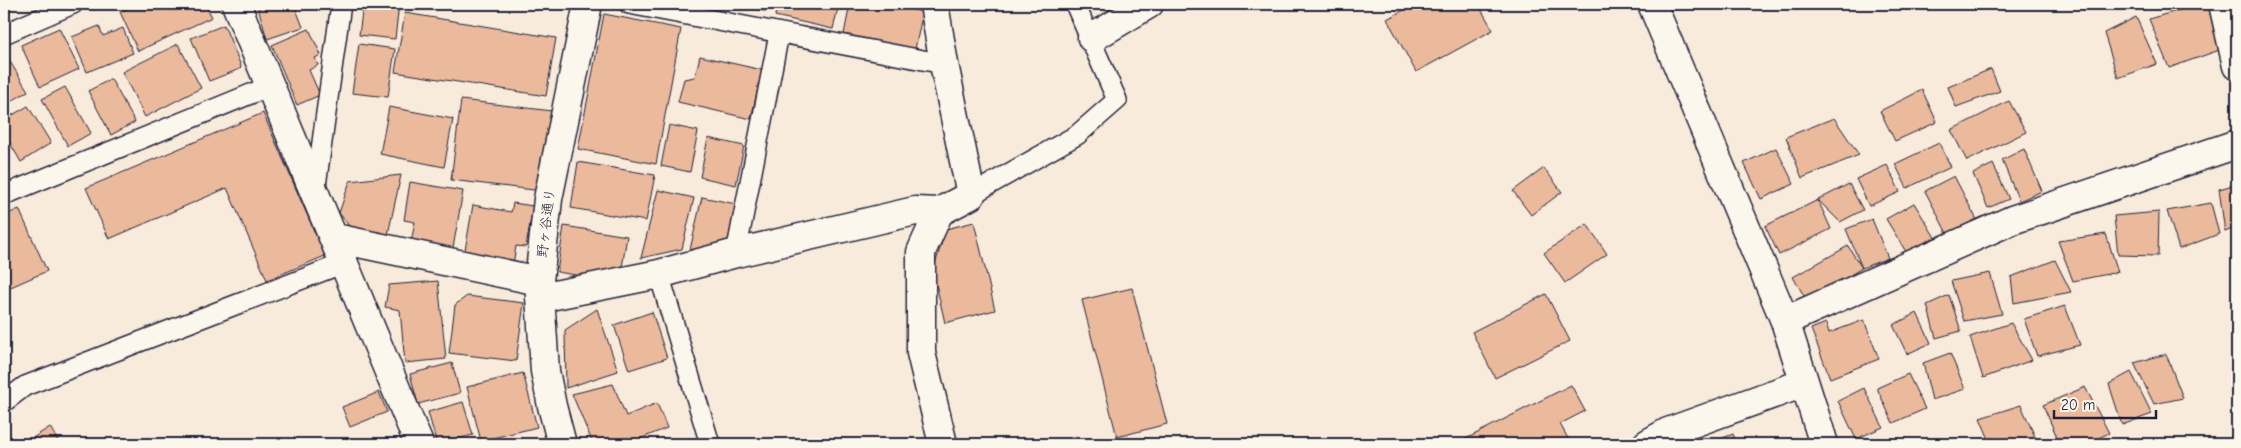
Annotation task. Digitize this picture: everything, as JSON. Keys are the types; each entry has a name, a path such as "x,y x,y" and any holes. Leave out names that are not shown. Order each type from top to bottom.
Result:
{"street":[{"path":"236,4 315,195 335,238 419,444"},
{"name":"野ヶ谷通り","path":"562,444 545,372 540,289 548,198 588,4"},
{"path":"335,238 540,289 659,274 736,253 915,211 939,212 971,195 944,64 934,4"},
{"path":"1092,38 1149,4"},
{"path":"1652,4 1785,321 1824,444"},
{"path":"2223,4 2237,66"},
{"path":"1785,321 2012,220 2237,144"},
{"path":"939,212 921,252 921,353 943,444"},
{"path":"1647,444 1668,432 1804,383"}],"lane":[{"path":"4,34 73,4"},
{"path":"315,195 341,4"},
{"path":"628,4 944,64"},
{"path":"971,195 1077,135 1117,100 1092,38 1075,4"},
{"path":"736,253 779,34"},
{"path":"4,195 270,86"},
{"path":"4,402 25,386 344,264"},
{"path":"659,274 710,444"}],"building":[{"path":"137,4 205,4 212,17 138,51 120,12"},
{"path":"257,4 294,4 303,27 267,39"},
{"path":"363,4 399,4 395,39 359,35"},
{"path":"732,4 767,4 765,11"},
{"path":"777,4 839,4 833,29 775,16"},
{"path":"850,4 885,4 923,12 915,49 844,34"},
{"path":"1415,4 1478,4 1493,30 1416,72 1387,19"},
{"path":"2200,4 2211,4 2225,48 2169,68 2149,19"},
{"path":"405,13 556,38 546,96 395,72"},
{"path":"604,14 681,29 656,164 578,149"},
{"path":"2136,17 2157,64 2118,78 2104,33"},
{"path":"224,25 241,66 240,69 209,81 191,38"},
{"path":"99,26 103,36 123,28 133,53 87,72 72,37"},
{"path":"59,28 79,69 40,87 21,45"},
{"path":"309,29 321,55 315,58 318,65 309,70 320,95 297,105 272,45"},
{"path":"178,44 201,88 145,117 122,72"},
{"path":"359,44 395,49 388,97 352,93"},
{"path":"4,52 28,91 4,106"},
{"path":"700,56 762,70 751,119 678,102 684,79 695,77"},
{"path":"1991,69 2000,91 1956,107 1948,87"},
{"path":"111,79 135,122 111,135 88,91"},
{"path":"65,87 91,133 68,146 42,99"},
{"path":"1922,90 1937,122 1895,141 1880,111"},
{"path":"461,100 552,111 542,191 451,180"},
{"path":"2009,101 2026,132 1967,161 1951,130"},
{"path":"28,106 51,143 21,162 4,133 4,120"},
{"path":"389,107 453,119 444,167 380,154"},
{"path":"263,113 325,256 267,280 227,188 109,239 86,188"},
{"path":"1834,118 1859,155 1802,178 1786,137"},
{"path":"669,125 698,131 690,172 661,166"},
{"path":"708,138 744,146 736,185 700,177"},
{"path":"1939,143 1951,167 1907,188 1895,164"},
{"path":"1776,148 1794,184 1761,199 1744,163"},
{"path":"2024,149 2042,191 2019,201 2002,160"},
{"path":"578,162 655,175 646,221 571,208"},
{"path":"1993,164 2009,199 1988,208 1973,174"},
{"path":"1887,165 1900,192 1869,206 1856,179"},
{"path":"1544,168 1562,192 1531,215 1513,191"},
{"path":"401,175 387,239 354,232 339,213 350,181"},
{"path":"1954,176 1978,222 1949,237 1925,191"},
{"path":"410,182 463,191 453,248 411,242 415,222 404,220"},
{"path":"1849,184 1863,210 1840,222 1818,200"},
{"path":"2237,184 2237,227 2225,232 2219,189"},
{"path":"658,190 694,198 682,249 641,258"},
{"path":"702,197 736,204 727,248 690,250"},
{"path":"1818,200 1831,229 1779,255 1765,226"},
{"path":"513,203 533,206 526,247 516,246 513,265 464,256 473,205 511,212"},
{"path":"1914,203 1939,244 1911,260 1886,219"},
{"path":"2211,203 2219,234 2179,249 2167,211"},
{"path":"19,209 47,271 4,290 4,216"},
{"path":"2159,212 2158,256 2118,255 2114,216"},
{"path":"1872,219 1888,258 1862,268 1846,229"},
{"path":"974,222 995,310 945,323 933,271 946,229"},
{"path":"1587,224 1607,254 1565,283 1544,253"},
{"path":"564,226 627,236 621,274 606,280 557,272"},
{"path":"2106,234 2118,272 2073,281 2058,241"},
{"path":"1848,246 1862,268 1807,301 1793,277"},
{"path":"2055,260 2071,292 2014,303 2011,277"},
{"path":"1990,273 2002,314 1964,321 1951,281"},
{"path":"438,281 446,359 405,363 400,310 385,307 389,285"},
{"path":"1132,288 1167,424 1117,437 1082,300"},
{"path":"1546,294 1570,341 1495,378 1472,332"},
{"path":"1949,295 1961,331 1936,338 1927,305"},
{"path":"467,296 524,303 516,361 449,353 455,305"},
{"path":"2065,306 2080,345 2037,356 2024,319"},
{"path":"597,309 618,371 566,388 565,330"},
{"path":"652,312 667,358 629,370 614,325"},
{"path":"1917,313 1931,343 1907,354 1893,325"},
{"path":"1864,320 1879,359 1830,378 1811,329 1826,323 1829,333"},
{"path":"2011,323 2032,360 1983,378 1970,337"},
{"path":"1950,353 1965,389 1932,400 1923,363"},
{"path":"2166,354 2183,398 2154,404 2134,363"},
{"path":"452,363 460,393 418,404 410,374"},
{"path":"2131,372 2152,414 2122,425 2109,384"},
{"path":"523,373 537,427 481,441 467,387"},
{"path":"1908,374 1925,409 1893,423 1877,388"},
{"path":"613,384 626,416 657,403 667,428 627,444 593,444 572,394"},
{"path":"1571,385 1585,411 1560,424 1571,444 1456,444"},
{"path":"2085,387 2109,433 2086,444 2060,444 2043,405"},
{"path":"1864,388 1883,427 1856,439 1838,401"},
{"path":"379,392 387,412 350,427 342,407"},
{"path":"463,402 473,435 437,444 428,412"},
{"path":"2021,405 2036,439 2020,444 1991,444 1980,418"},
{"path":"50,427 60,444 30,444 28,441"},
{"path":"1733,434 1737,444 1707,444"},
{"path":"16,438 20,444 7,444"},
{"path":"489,441 490,444 477,444"}]}
